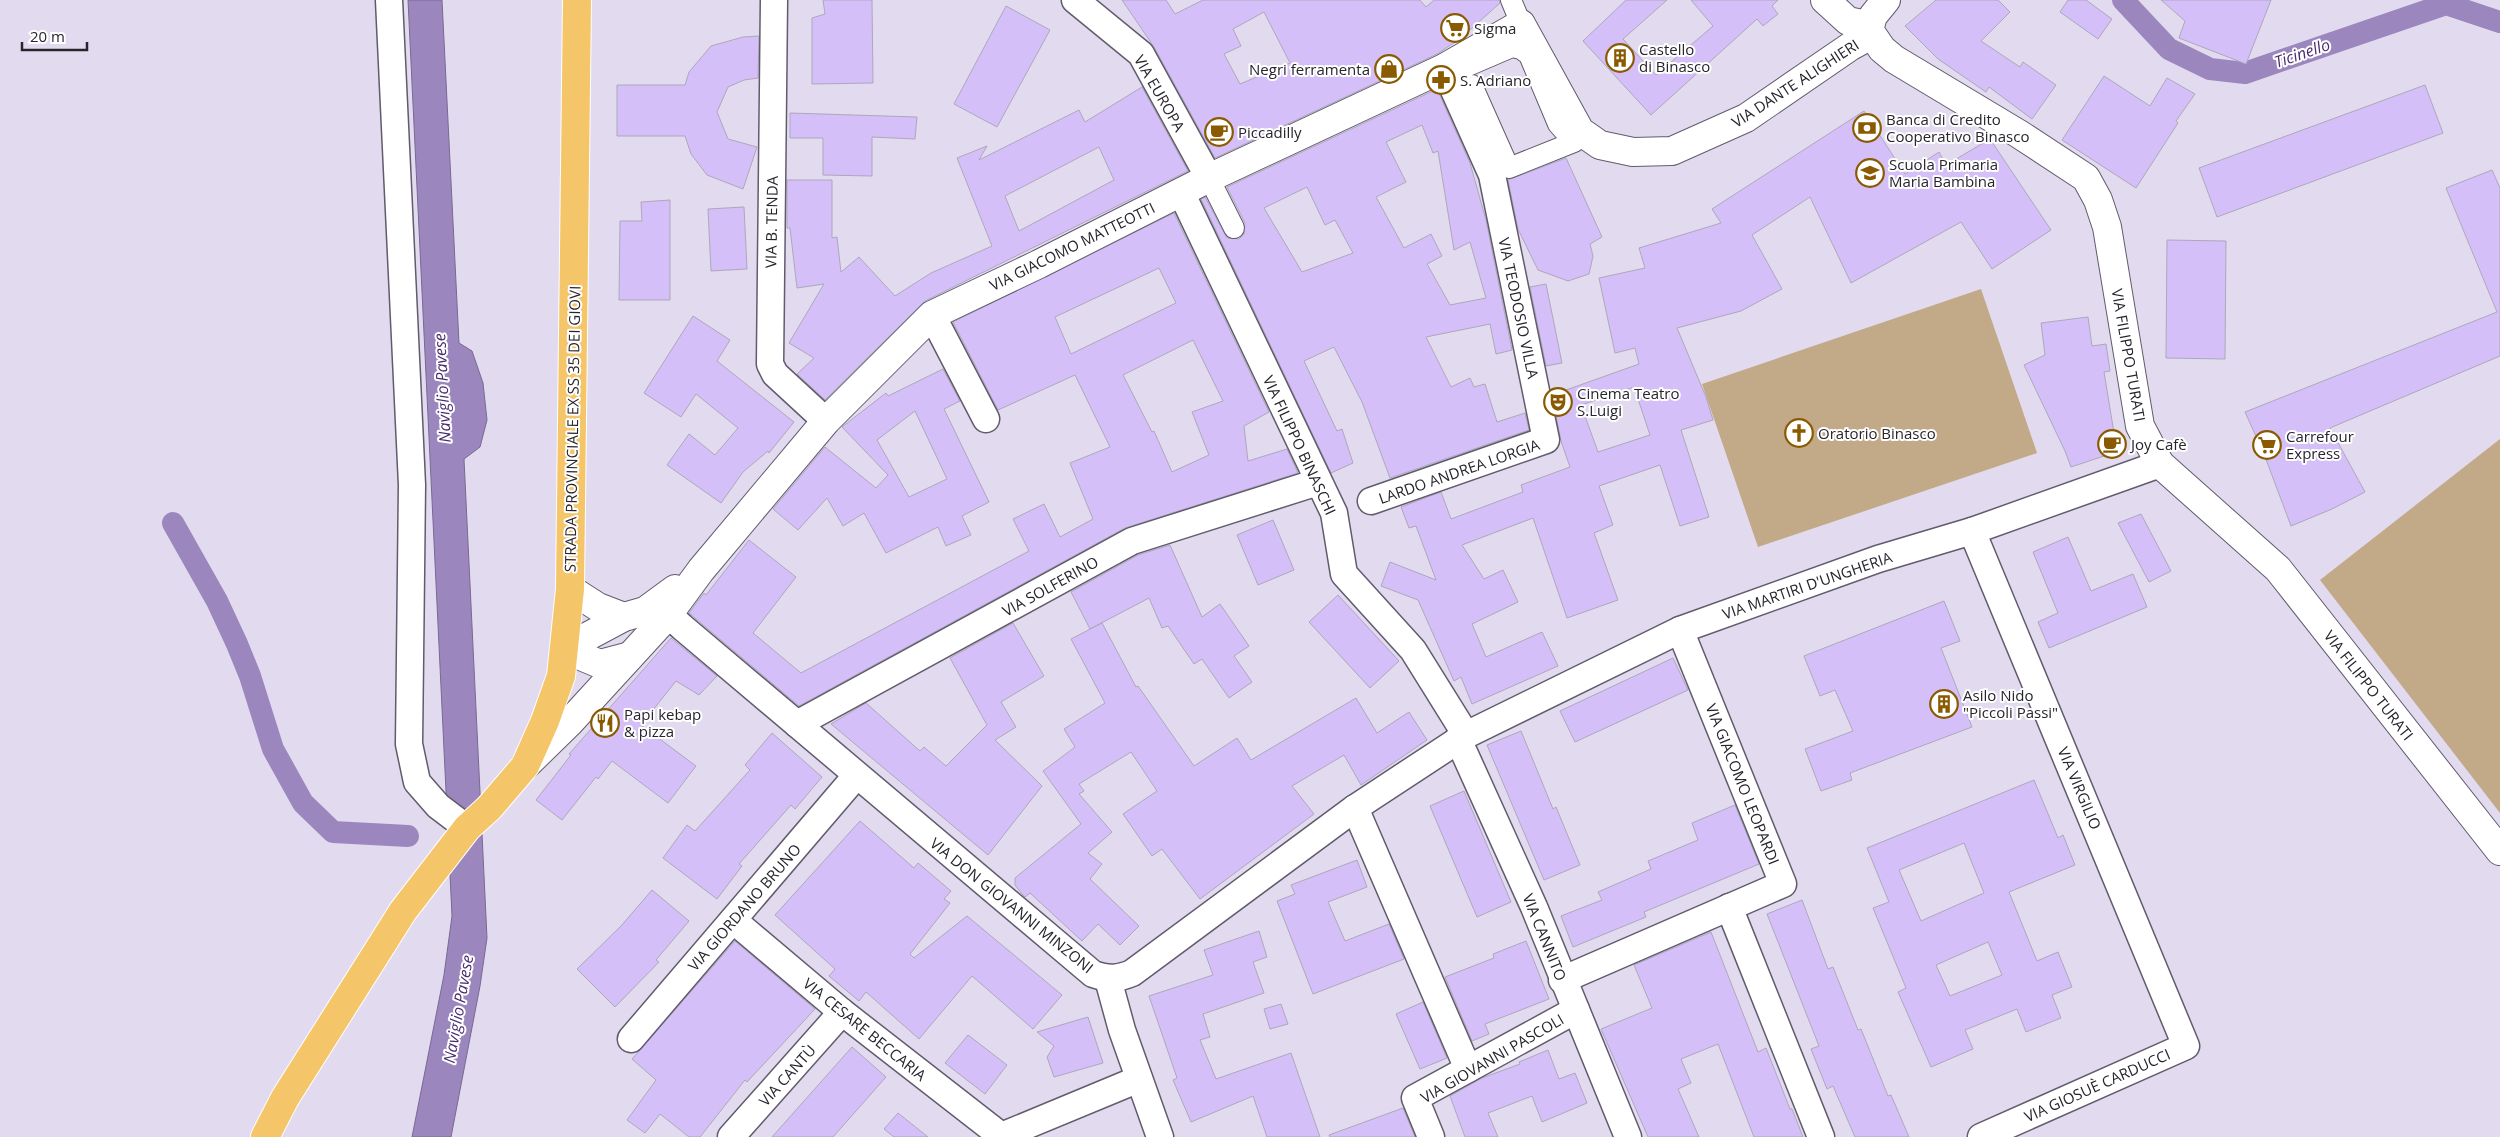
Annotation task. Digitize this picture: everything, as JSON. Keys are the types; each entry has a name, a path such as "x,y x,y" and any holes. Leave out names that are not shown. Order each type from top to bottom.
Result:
{"main road":[{"name":"STRADA PROVINCIALE EX SS 35 DEI GIOVI","path":"468,828 489,808 525,766 545,721 561,676 570,589 577,0"},
{"path":"265,1137 285,1098 403,911 468,828"}],"street":[{"path":"389,0 411,475 408,744 417,782 438,806 468,828"},
{"name":"VIA B. TENDA","path":"774,0 770,364 775,374 826,421"},
{"path":"1825,0 1848,21 1870,31 1873,16 1886,0"},
{"name":"VIA EUROPA","path":"1087,5 1141,54 1209,178"},
{"name":"VIA GIACOMO MATTEOTTI","path":"525,766 570,722 630,656 662,609 701,570 826,421 932,314 1039,264 1209,178 1444,68 1516,12"},
{"name":"VIA DANTE ALIGHIERI","path":"1516,12 1580,131 1600,145 1633,152 1672,151 1746,118 1870,31"},
{"name":"VIA FILIPPO TURATI","path":"1870,31 1894,59 2019,134 2086,178 2098,200 2108,227 2140,426 2160,464 2278,569 2500,851"},
{"path":"1512,47 1521,49 1529,55 1558,124 1574,142 1509,168 1472,85 1462,90 1456,71 1512,47"},
{"name":"VIA TEODOSIO VILLA","path":"1444,68 1492,176 1546,440"},
{"path":"1209,178 1234,228"},
{"name":"VIA FILIPPO BINASCHI","path":"1181,192 1334,514 1344,574 1413,650 1462,737"},
{"path":"932,314 986,420"},
{"name":"LARDO ANDREA LORGIA","path":"1371,501 1546,440"},
{"name":"VIA MARTIRI D'UNGHERIA","path":"1462,737 1680,630 1878,559 1972,530 2160,464"},
{"name":"VIA SOLFERINO","path":"797,724 1132,541 1318,482"},
{"name":"VIA VIRGILIO","path":"1972,530 2186,1046"},
{"path":"570,589 598,607 624,617"},
{"name":"VIA GIACOMO MATTEOTTI","path":"564,649 624,617 662,609"},
{"name":"VIA DON GIOVANNI MINZONI","path":"662,609 856,776 1093,974 1108,979 1120,978 1132,973 1355,808 1462,737"},
{"name":"VIA GIACOMO LEOPARDI","path":"1562,980 1783,884 1680,630"},
{"path":"564,649 600,664 630,656"},
{"name":"VIA CANNITO","path":"1462,737 1628,1137"},
{"name":"VIA GIORDANO BRUNO","path":"631,1039 856,776"},
{"path":"1355,808 1468,1069"},
{"path":"1729,907 1821,1137"},
{"name":"VIA CESARE BECCARIA","path":"733,920 842,1012 999,1136"},
{"path":"1108,979 1122,1030 1160,1137"},
{"name":"VIA GIOVANNI PASCOLI","path":"1431,1137 1415,1098 1576,1010"},
{"name":"VIA CANTÙ","path":"731,1137 842,1012"},
{"name":"VIA GIOSUÈ CARDUCCI","path":"1980,1137 2186,1046"},
{"path":"999,1136 1140,1079"}],"shaded area":[{"path":"1981,289 2037,453 1758,547 1702,384"},
{"path":"2500,439 2500,813 2320,580"}],"water":[{"name":"Naviglio Pavese","path":"408,0 442,0 459,343 472,351 483,383 487,420 480,447 464,459 487,938 480,986 451,1137 412,1137 444,975 452,916"}],"building":[{"path":"823,0 872,0 873,83 812,84 812,18 825,14"},
{"path":"1122,0 1166,0 1175,14 1203,0 1420,0 1426,7 1434,0 1499,0 1500,3 1461,38 1437,54 1215,158 1154,47","holes":["1264,12 1290,63 1240,84 1224,54 1241,46 1233,29"]},
{"name":"Castello di Binasco","path":"1626,0 1667,0 1623,39 1656,75 1713,26 1691,0 1778,0 1772,6 1778,14 1763,26 1757,19 1651,115 1583,41"},
{"path":"1936,0 1998,0 2010,12 1981,41 2020,67 2023,62 2056,85 2032,119 1989,87 1986,92 1938,59 1905,26"},
{"path":"2068,0 2086,0 2112,19 2098,39 2060,12"},
{"path":"2161,0 2271,0 2246,64 2179,38 2185,21"},
{"path":"1006,6 1050,30 997,127 954,104"},
{"path":"759,36 758,78 744,80 728,87 717,112 728,139 757,147 743,189 707,175 691,154 685,136 617,136 617,85 685,85 689,72 711,46 743,37"},
{"path":"2104,76 2150,106 2167,78 2195,94 2176,121 2178,123 2136,188 2062,140"},
{"path":"2425,85 2443,133 2217,217 2199,168"},
{"path":"1142,87 1188,171 925,301 825,400 797,374 814,358 789,343 824,284 797,288 790,228 787,228 787,180 832,180 832,238 837,237 841,272 859,257 895,296 931,273 992,246 957,158 987,146 979,160 1079,110 1085,122","holes":["1099,147 1114,180 1019,231 1005,196"]},
{"path":"1437,89 1470,163 1486,220 1512,350 1496,354 1490,324 1426,337 1451,387 1470,378 1474,387 1485,384 1497,422 1525,413 1529,430 1390,478 1362,402 1334,347 1304,361 1337,431 1342,429 1353,463 1331,473 1201,199 1205,197 1227,238 1239,239 1244,234 1245,223 1227,187","holes":["1422,125 1433,153 1438,151 1454,250 1470,242 1486,298 1450,305 1427,264 1442,256 1431,234 1404,248 1376,197 1406,182 1386,142","1307,187 1325,225 1335,220 1353,253 1302,272 1264,208"]},
{"path":"1864,111 1905,174 1939,152 1946,165 1990,139 2051,230 1992,269 1961,222 1851,283 1810,197 1752,235 1782,289 1741,311 1677,328 1706,397 1713,420 1681,430 1709,517 1680,526 1660,465 1599,486 1613,525 1594,533 1618,600 1567,618 1533,518 1462,545 1484,579 1503,570 1518,602 1472,624 1486,657 1542,632 1558,666 1472,704 1461,677 1454,681 1418,600 1381,586 1390,562 1436,580 1416,526 1409,528 1401,507 1441,492 1451,519 1523,492 1521,485 1570,467 1561,441 1552,395 1639,364 1635,348 1615,353 1599,278 1645,268 1639,248 1721,223 1712,209","holes":["1634,387 1650,435 1598,452 1581,405"]},
{"path":"790,113 917,117 915,139 872,137 872,176 823,175 823,138 790,138"},
{"path":"1566,158 1602,237 1590,244 1593,256 1589,274 1568,281 1538,270 1518,229 1508,180"},
{"path":"2492,170 2500,188 2500,356 2330,428 2365,492 2332,509 2291,526 2264,454 2245,412 2497,312 2446,188"},
{"path":"670,200 670,300 619,300 620,221 642,221 641,202"},
{"path":"744,207 747,269 711,271 708,209"},
{"path":"1174,213 1269,412 1244,426 1248,461 1287,449 1298,473 1125,528 799,706 689,613 704,593 706,595 749,540 796,577 753,633 801,673 1029,551 1013,519 1044,504 1060,537 1093,519 1070,463 1110,447 1075,375 998,410 953,322","holes":["1159,268 1176,303 1071,354 1055,317","1193,340 1223,401 1192,412 1209,455 1172,472 1154,431 1152,432 1123,375"]},
{"path":"2167,240 2226,241 2225,359 2166,358"},
{"path":"1546,284 1562,363 1546,366 1530,287"},
{"path":"693,316 730,340 717,361 794,422 769,453 768,451 743,472 721,503 667,465 689,434 715,455 738,428 696,394 681,417 644,393"},
{"path":"2088,317 2092,346 2106,344 2110,371 2104,372 2115,439 2119,451 2071,467 2024,365 2045,355 2041,323"},
{"path":"943,369 960,401 944,409 989,502 962,516 971,535 946,546 938,527 886,553 864,513 843,526 827,498 798,530 773,509 825,447 876,488 888,475 842,427 886,393 888,396","holes":["915,411 947,479 909,497 877,440"]},
{"path":"2141,514 2171,571 2149,582 2118,523"},
{"path":"1273,520 1294,570 1258,585 1237,535"},
{"path":"2068,537 2091,591 2133,574 2147,607 2049,648 2038,622 2058,613 2033,552"},
{"path":"1170,545 1202,617 1220,604 1249,646 1234,656 1252,682 1229,698 1202,659 1194,664 1168,626 1162,628 1149,598 1090,629 1071,592 1138,555"},
{"path":"1338,595 1399,661 1370,688 1309,622"},
{"name":"Asilo Nido \"Piccoli Passi\"","path":"1944,601 1960,641 1941,648 1972,727 1850,773 1852,780 1821,791 1805,749 1853,731 1835,690 1820,696 1804,656"},
{"path":"1013,623 1044,676 1001,702 1016,727 995,740 1042,786 988,855 831,724 866,703 920,751 924,747 946,766 987,725 950,658"},
{"path":"1102,623 1136,687 1138,686 1194,766 1237,738 1251,760 1356,698 1377,733 1409,712 1427,740 1361,785 1344,755 1292,786 1314,814 1200,899 1162,849 1152,856 1123,814 1157,791 1131,752 1079,784 1084,791 1079,794 1112,832 1088,853 1102,864 1090,879 1139,926 1120,945 1098,924 1082,941 1030,893 1025,897 1015,885 1015,878 1081,824 1043,771 1075,747 1064,729 1105,703 1071,639"},
{"path":"671,638 717,676 699,695 676,681 641,725 696,766 668,803 612,761 598,779 596,777 562,820 536,800 571,755 569,754"},
{"path":"1673,658 1688,690 1575,742 1560,711"},
{"path":"1521,731 1553,809 1556,807 1580,865 1544,880 1487,745"},
{"path":"772,733 822,777 795,809 791,805 739,864 742,866 717,899 663,858 687,825 695,831 750,770 745,765"},
{"path":"2034,780 2058,838 2063,835 2075,865 2009,892 2037,961 2058,952 2072,987 2052,995 2061,1018 2026,1032 2017,1009 1965,1030 1973,1049 1931,1067 1898,992 1906,988 1873,908 1889,902 1867,848","holes":["1964,843 1984,893 1921,921 1899,870","1988,942 2002,975 1950,996 1936,965"]},
{"path":"1464,791 1511,902 1477,917 1430,806"},
{"path":"1735,805 1759,864 1644,912 1646,917 1573,947 1561,916 1602,900 1598,892 1651,869 1648,861 1698,840 1692,823"},
{"path":"860,821 914,868 918,863 951,891 944,899 950,903 910,954 914,958 967,916 1062,995 1033,1029 972,976 919,1039 866,992 859,1001 829,976 835,969 775,915"},
{"path":"1357,860 1367,887 1328,902 1345,941 1389,924 1404,959 1313,994 1277,901 1295,894 1291,885"},
{"path":"652,890 689,921 656,960 659,962 615,1007 577,969 621,926"},
{"path":"1802,900 1828,969 1833,967 1858,1030 1861,1029 1888,1096 1891,1095 1909,1137 1855,1137 1833,1086 1827,1089 1811,1049 1819,1046 1767,914"},
{"path":"1259,931 1267,957 1253,962 1264,993 1203,1014 1210,1037 1200,1040 1216,1079 1291,1053 1320,1137 1267,1137 1253,1096 1191,1122 1173,1080 1177,1078 1149,996 1213,975 1204,950"},
{"path":"1711,932 1758,1052 1766,1048 1803,1137 1754,1137 1718,1044 1681,1059 1691,1083 1678,1089 1699,1137 1648,1137 1601,1029 1652,1008 1634,965"},
{"path":"735,941 815,1009 747,1082 745,1080 700,1137 689,1137 660,1114 645,1133 627,1120 656,1080 632,1059"},
{"path":"1526,941 1549,999 1485,1024 1489,1034 1472,1041 1445,977 1494,958 1493,954"},
{"path":"1423,1002 1447,1058 1420,1069 1396,1014"},
{"path":"1281,1004 1288,1024 1270,1029 1264,1009"},
{"path":"1088,1017 1103,1063 1054,1077 1047,1057 1054,1046 1037,1032"},
{"path":"968,1035 1007,1065 985,1094 945,1063"},
{"path":"852,1047 886,1077 833,1137 772,1137"},
{"path":"1548,1050 1559,1079 1575,1073 1587,1103 1542,1122 1532,1096 1488,1113 1498,1137 1465,1137 1450,1096 1482,1078 1520,1064 1519,1062"},
{"path":"1403,1108 1415,1137 1330,1137 1329,1135"},
{"path":"898,1113 928,1137 894,1137 884,1129"}],"waterway":[{"name":"Ticinello","path":"2123,0 2169,49 2210,69 2245,73 2446,4 2500,22"},
{"path":"173,523 217,601 237,644 250,676 273,749 303,803 333,832 408,836"}],"place":[{"name":"Sigma","path":"1455,28"},
{"name":"Castello di Binasco","path":"1620,58"},
{"name":"Negri ferramenta","path":"1389,69"},
{"name":"S. Adriano","path":"1441,80"},
{"name":"Banca di Credito Cooperativo Binasco","path":"1867,128"},
{"name":"Piccadilly","path":"1219,132"},
{"name":"Scuola Primaria Maria Bambina","path":"1870,173"},
{"name":"Cinema Teatro S.Luigi","path":"1558,402"},
{"name":"Oratorio Binasco","path":"1799,433"},
{"name":"Joy Cafè","path":"2112,444"},
{"name":"Carrefour Express","path":"2267,445"},
{"name":"Asilo Nido \"Piccoli Passi\"","path":"1944,704"},
{"name":"Papi kebap & pizza","path":"605,723"}]}
